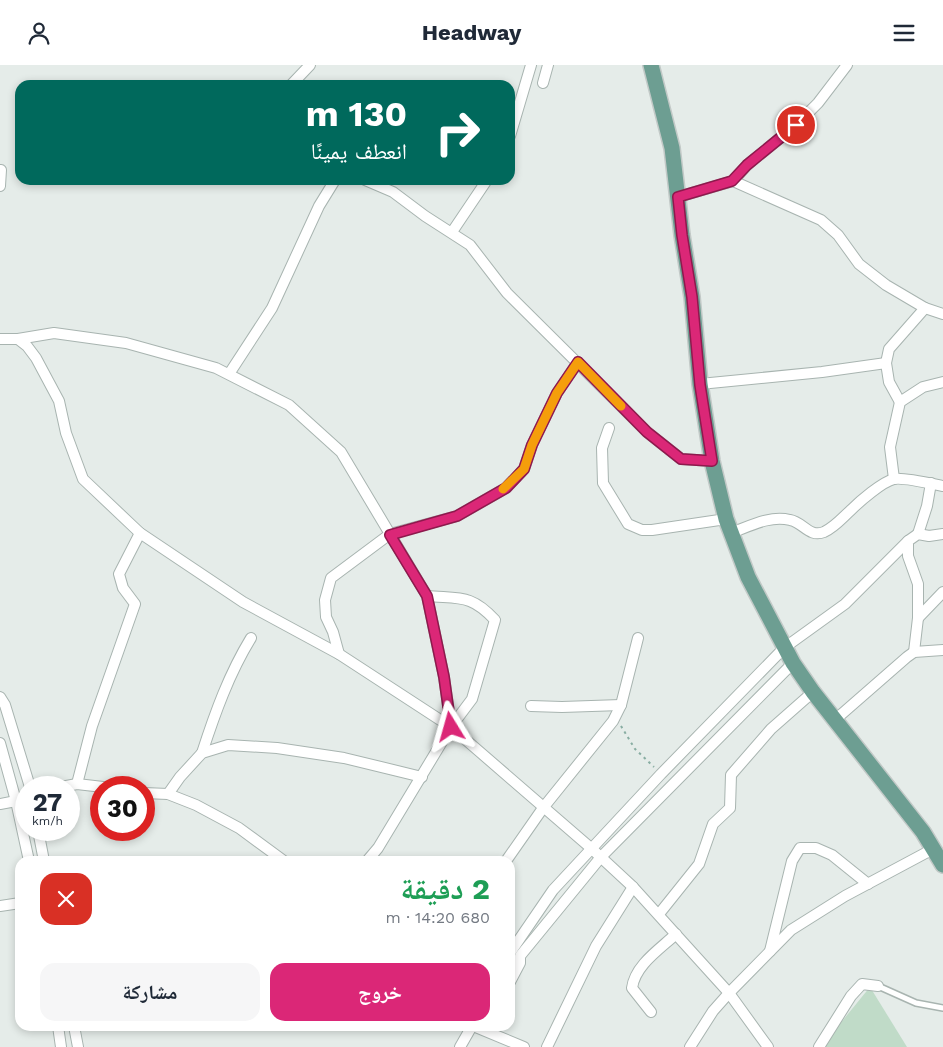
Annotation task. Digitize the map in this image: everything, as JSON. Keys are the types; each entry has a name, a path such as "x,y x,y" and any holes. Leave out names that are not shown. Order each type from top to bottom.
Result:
{"main road":[{"path":"650,65 672,148 682,235 692,297 700,385 712,461 729,526 748,577 793,663 940,856"}],"street":[{"path":"296,80 310,65"},
{"path":"515,119 531,65"},
{"path":"543,83 548,65"},
{"path":"678,197 732,181 747,165 775,143 812,109 847,65"},
{"path":"0,186 1,170"},
{"path":"732,181 821,219 838,235 859,264 886,285 925,307 943,314"},
{"path":"229,374 272,308 319,206 332,185"},
{"path":"377,185 393,192 425,216 470,245 507,293 647,432 681,459 712,461"},
{"path":"452,232 484,185"},
{"path":"894,479 890,447 900,403 889,382 886,363 889,349 925,307"},
{"path":"0,339 18,339 54,333 126,343 216,368 289,405 341,452 427,596 444,677 451,727"},
{"path":"18,339 27,346 36,358 59,401 66,433 84,479 140,533 243,602 339,654 451,727 634,887 729,993 768,1047"},
{"path":"339,654 333,632 326,617 325,600 331,578 390,535 457,516 506,488 524,469 532,445 553,402 578,362"},
{"path":"700,385 886,363"},
{"path":"900,403 924,387 943,382"},
{"path":"609,428 602,448 604,483 628,524 642,530 729,526 768,520 790,519 806,530 814,533 823,533 872,492 894,479 943,486"},
{"path":"515,946 554,890 661,774 784,648 845,604 908,541 918,534 927,506 931,483"},
{"path":"79,776 92,726 135,604 123,588 119,574 140,533"},
{"path":"918,534 930,536 943,534"},
{"path":"908,541 908,556 918,584 918,618 914,652"},
{"path":"918,618 943,592"},
{"path":"371,856 422,777 451,727 472,699 495,620 483,607 468,599 427,596"},
{"path":"168,794 202,753 216,709 237,662 251,638"},
{"path":"509,856 543,808 613,721 622,705 638,638"},
{"path":"836,719 914,652 943,650"},
{"path":"515,972 520,963 520,956 601,857 793,663"},
{"path":"659,914 699,864 713,824 730,808 731,775 771,729 814,692"},
{"path":"0,697 5,705 27,776"},
{"path":"531,706 622,705"},
{"path":"0,743 15,797"},
{"path":"202,753 228,745 278,748 344,758 422,777"},
{"path":"155,793 168,794 196,805 239,829 277,856"},
{"path":"0,804 15,801"},
{"path":"25,841 28,856"},
{"path":"40,841 43,856"},
{"path":"770,951 792,861 800,849 816,848 832,855 868,884"},
{"path":"690,1047 713,1011 791,929 868,884 940,856"},
{"path":"547,1047 596,945 634,887"},
{"path":"0,906 15,904"},
{"path":"651,1012 632,988 633,981 641,967 676,934"},
{"path":"819,1047 850,996 862,984 878,986"},
{"path":"59,1031 61,1047"},
{"path":"75,1031 78,1047"},
{"path":"460,1047 469,1031"},
{"path":"495,1031 524,1047"}],"lane":[{"path":"878,986 916,1003 943,1008"}],"path":[{"path":"613,721 620,725 635,749 661,774"}],"green space":[{"path":"870,987 907,1047 821,1047"}],"slow traffic":[{"path":"503,489 524,469 532,445 557,393 578,362 621,406"}],"route":[{"path":"451,727 444,677 434,638 427,596 390,535 457,516 506,488 524,469 532,445 557,393 578,362 647,432 681,459 712,461 700,385 692,297 678,197 732,181 747,165 796,125"}]}
